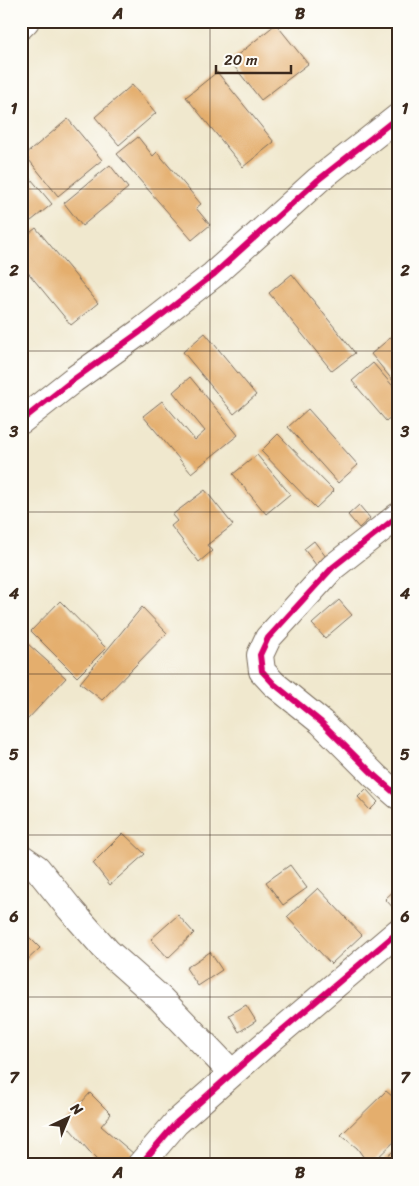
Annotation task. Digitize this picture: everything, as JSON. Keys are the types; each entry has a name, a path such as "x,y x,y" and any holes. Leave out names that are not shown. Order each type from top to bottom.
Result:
{"street":[{"path":"21,26 26,21"},
{"path":"21,421 213,275 318,180 398,117"},
{"path":"398,516 333,567 268,638 260,655 262,671 274,684 321,722 375,776 398,796"},
{"path":"21,857 37,868 108,952 161,999 232,1073"},
{"path":"140,1165 176,1123 398,932"}],"building":[{"path":"276,24 308,64 261,100 230,61"},
{"path":"217,72 274,142 243,167 186,97"},
{"path":"132,85 156,113 119,145 95,117"},
{"path":"68,119 102,160 58,196 25,155"},
{"path":"138,137 153,156 157,152 201,204 196,208 210,225 192,240 117,154"},
{"path":"110,165 128,188 82,226 64,203"},
{"path":"21,167 52,204 31,221 21,208"},
{"path":"36,228 98,303 71,325 21,264 21,240"},
{"path":"292,274 355,353 332,371 269,293"},
{"path":"205,333 256,395 234,414 183,352"},
{"path":"396,333 398,335 398,387 371,354"},
{"path":"373,363 398,392 398,411 386,421 352,381"},
{"path":"190,377 238,435 191,473 143,416 162,401 195,440 205,431 173,392"},
{"path":"308,409 358,465 338,483 288,427"},
{"path":"278,434 334,491 316,508 261,451"},
{"path":"257,455 290,494 266,514 233,474"},
{"path":"205,490 233,525 207,545 212,551 199,562 171,526 177,521 172,515"},
{"path":"359,505 370,518 359,528 348,515"},
{"path":"314,541 326,557 316,565 304,549"},
{"path":"339,600 352,615 325,638 312,624"},
{"path":"60,601 106,648 77,677 31,631"},
{"path":"142,607 167,633 102,700 80,683"},
{"path":"28,644 66,678 27,720 21,714 21,651"},
{"path":"366,789 378,802 370,810 358,797"},
{"path":"123,833 145,854 110,885 93,863"},
{"path":"290,865 307,888 283,905 266,882"},
{"path":"398,887 398,913 385,899"},
{"path":"318,888 362,935 331,964 287,917"},
{"path":"178,915 194,933 168,958 151,939"},
{"path":"23,931 40,948 21,966 21,932"},
{"path":"210,952 222,970 198,986 186,968"},
{"path":"246,1005 256,1021 239,1032 229,1015"},
{"path":"386,1091 398,1101 398,1138 369,1165 357,1148 341,1135"},
{"path":"90,1093 111,1114 101,1126 134,1154 124,1165 101,1165 64,1122"},
{"path":"398,1147 398,1165 392,1165 384,1159"}],"cycle path":[{"path":"21,421 213,275 318,180 398,117"},
{"path":"398,516 333,567 268,638 260,655 262,671 274,684 321,722 375,776 398,796"},
{"path":"140,1165 176,1123 262,1047 398,932"}]}
